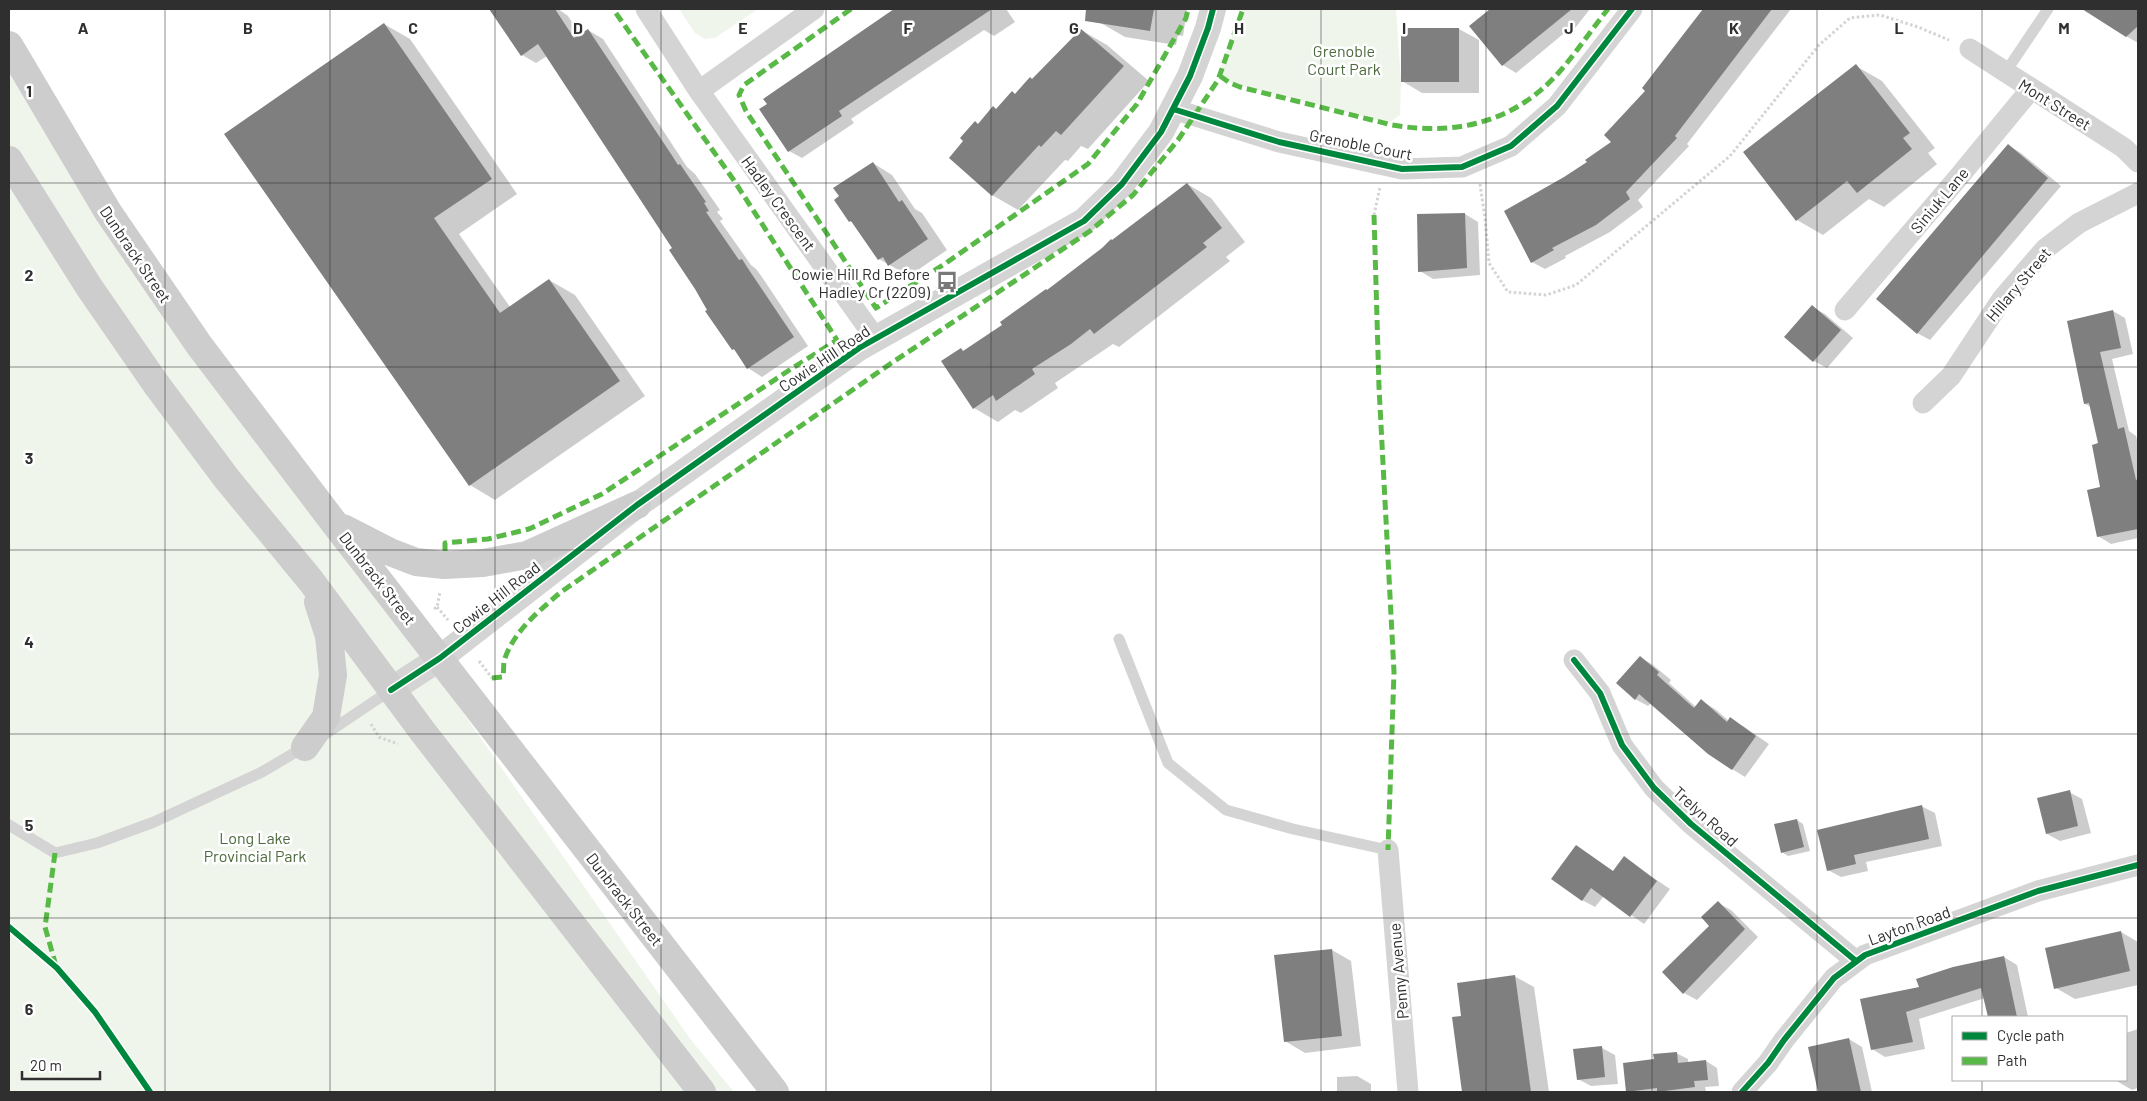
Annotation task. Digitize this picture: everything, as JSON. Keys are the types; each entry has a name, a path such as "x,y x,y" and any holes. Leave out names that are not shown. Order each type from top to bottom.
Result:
{"main road":[{"name":"Dunbrack Street","path":"9,45 88,181 142,264 210,360 582,845 775,1092"},
{"path":"9,160 89,287 156,384 233,486 311,581 391,690 702,1092"},
{"path":"335,524 390,552 416,562 444,565 473,564 527,554 637,505"},
{"path":"305,747 326,717 333,675 329,636 311,581"}],"street":[{"name":"Hadley Crescent","path":"646,9 699,91 876,339"},
{"path":"699,91 814,9"},
{"name":"Cowie Hill Road","path":"391,690 440,658 637,505 859,348 1084,221 1122,184 1161,132 1190,76 1213,9"},
{"name":"Grenoble Court","path":"1173,110 1279,142 1402,169 1462,167 1511,146 1557,106 1632,9"},
{"name":"Mont Street","path":"1970,49 2124,148 2138,162"},
{"name":"Siniuk Lane","path":"1845,310 2031,89"},
{"name":"Hillary Street","path":"1923,403 1951,376 1997,306 2046,249 2079,223 2138,193"},
{"name":"Trelyn Road","path":"1574,660 1600,693 1622,745 1654,788 1690,824 1856,961"},
{"name":"Penny Avenue","path":"1388,850 1408,1092"},
{"name":"Layton Road","path":"1742,1092 1768,1063 1834,978 1856,961 1894,944 2038,891 2138,865"}],"lane":[{"path":"2005,73 2048,9"},
{"path":"1119,639 1168,763 1226,810 1293,829 1388,850"},
{"path":"9,825 55,852 98,844 154,822 262,772 305,747 391,690"}],"path":[{"path":"1471,184 1480,183 1489,263 1508,292 1546,295 1576,285 1730,156 1819,45 1850,18 1880,15 1918,27 1970,49"},
{"path":"1374,215 1380,186 1390,186"}],"green space":[{"path":"679,9 758,9 715,38 705,39 695,33"},
{"name":"Grenoble Court Park","path":"1242,9 1396,9 1401,82 1400,115 1389,123 1227,81 1221,66"},
{"name":"Long Lake Provincial Park","path":"9,73 188,353 434,671 691,1040 734,1092 9,1092"}],"building":[{"path":"489,9 555,9 574,38 588,29 678,165 680,164 706,202 704,203 709,211 706,212 739,260 742,259 794,337 747,369 705,311 707,310 695,289 669,250 672,248 538,44 521,56"},
{"path":"894,9 992,9 839,111 842,116 788,152 759,109 767,104 763,99"},
{"path":"1086,9 1154,9 1150,31 1085,21"},
{"path":"1490,9 1572,9 1502,66 1469,26"},
{"path":"1703,9 1772,9 1675,136 1677,138 1626,192 1630,199 1596,225 1552,248 1554,250 1531,263 1504,211 1564,177 1587,162 1585,160 1611,142 1604,135 1645,91 1642,88"},
{"path":"2082,9 2138,9 2138,26 2126,37"},
{"path":"384,23 492,179 434,218 500,313 549,279 620,381 469,486 224,134"},
{"path":"1401,28 1459,28 1459,82 1401,82"},
{"path":"1081,29 1124,66 1061,135 1056,131 1041,147 1039,145 992,196 949,158 963,141 960,138 975,121 978,124 993,106 996,109 1012,91 1015,94 1030,77 1032,79"},
{"path":"1856,64 1910,133 1903,138 1912,149 1857,193 1847,181 1796,221 1743,152"},
{"path":"2008,144 2048,178 1917,334 1876,299"},
{"path":"873,162 899,202 902,200 928,239 888,266 883,257 878,260 834,200 839,196 833,188"},
{"path":"1187,183 1222,228 1203,243 1207,247 1094,334 1090,329 1071,344 1032,369 1035,374 996,401 993,395 973,409 941,361 961,348 963,351 1002,325 1000,322 1047,290 1111,239"},
{"path":"1465,213 1467,268 1418,272 1417,214"},
{"path":"1812,305 1841,330 1813,362 1784,337"},
{"path":"2113,310 2121,348 2100,352 2118,429 2124,427 2136,480 2138,479 2138,529 2097,537 2087,490 2100,487 2092,445 2098,443 2089,403 2084,404 2067,321"},
{"path":"1640,656 1659,672 1657,675 1694,708 1701,699 1727,722 1730,717 1756,736 1732,770 1708,754 1639,694 1635,700 1616,683"},
{"path":"2070,790 2078,826 2046,834 2037,798"},
{"path":"1922,805 1929,839 1854,855 1856,864 1827,871 1817,830"},
{"path":"1797,819 1804,847 1781,853 1774,824"},
{"path":"1576,845 1613,871 1624,856 1657,881 1630,917 1591,888 1582,901 1551,879"},
{"path":"1718,901 1745,929 1683,994 1662,972 1709,926 1701,917"},
{"path":"2121,931 2130,971 2054,989 2045,948"},
{"path":"1332,949 1342,1036 1284,1042 1274,955"},
{"path":"2004,956 2017,1016 1988,1016 1981,988 1906,1012 1913,1042 1871,1050 1860,999 1919,987 1916,979 1953,967"},
{"path":"1515,975 1531,1092 1462,1092 1452,1017 1461,1016 1457,983"},
{"path":"1849,1038 1861,1092 1818,1092 1808,1047"},
{"path":"1602,1046 1605,1077 1577,1080 1573,1049"},
{"path":"1677,1052 1678,1063 1706,1060 1708,1080 1694,1081 1695,1087 1657,1092 1657,1088 1626,1092 1623,1063 1654,1059 1653,1054"}],"marked path":[{"path":"445,551 445,543 488,539 529,529 602,494 837,340 733,179 613,9"},
{"path":"851,9 744,85 739,95 746,111 876,308 946,263 1088,164 1137,104 1186,18 1188,9"},
{"path":"492,678 503,677 505,658 515,638 529,621 561,592 890,364 1090,231 1133,195 1178,140 1218,80 1243,9"},
{"path":"1220,76 1240,87 1392,125 1416,128 1463,126 1505,113 1525,102 1544,88 1561,70 1608,9"},
{"path":"1374,215 1379,387 1394,672 1388,850"},
{"path":"55,853 45,927 56,966"}],"cycle path":[{"path":"391,690 440,658 637,505 859,348 1084,221 1122,184 1161,132 1190,76 1213,9"},
{"path":"1173,109 1279,142 1402,169 1462,167 1511,146 1557,106 1632,9"},
{"path":"1574,660 1600,693 1622,745 1654,788 1691,824 1856,961"},
{"path":"1742,1092 1768,1063 1834,978 1865,955 2038,891 2138,865"},
{"path":"9,927 57,968 95,1012 150,1092"}],"place":[{"name":"Cowie Hill Rd Before Hadley Cr (2209)","path":"947,282"}]}
